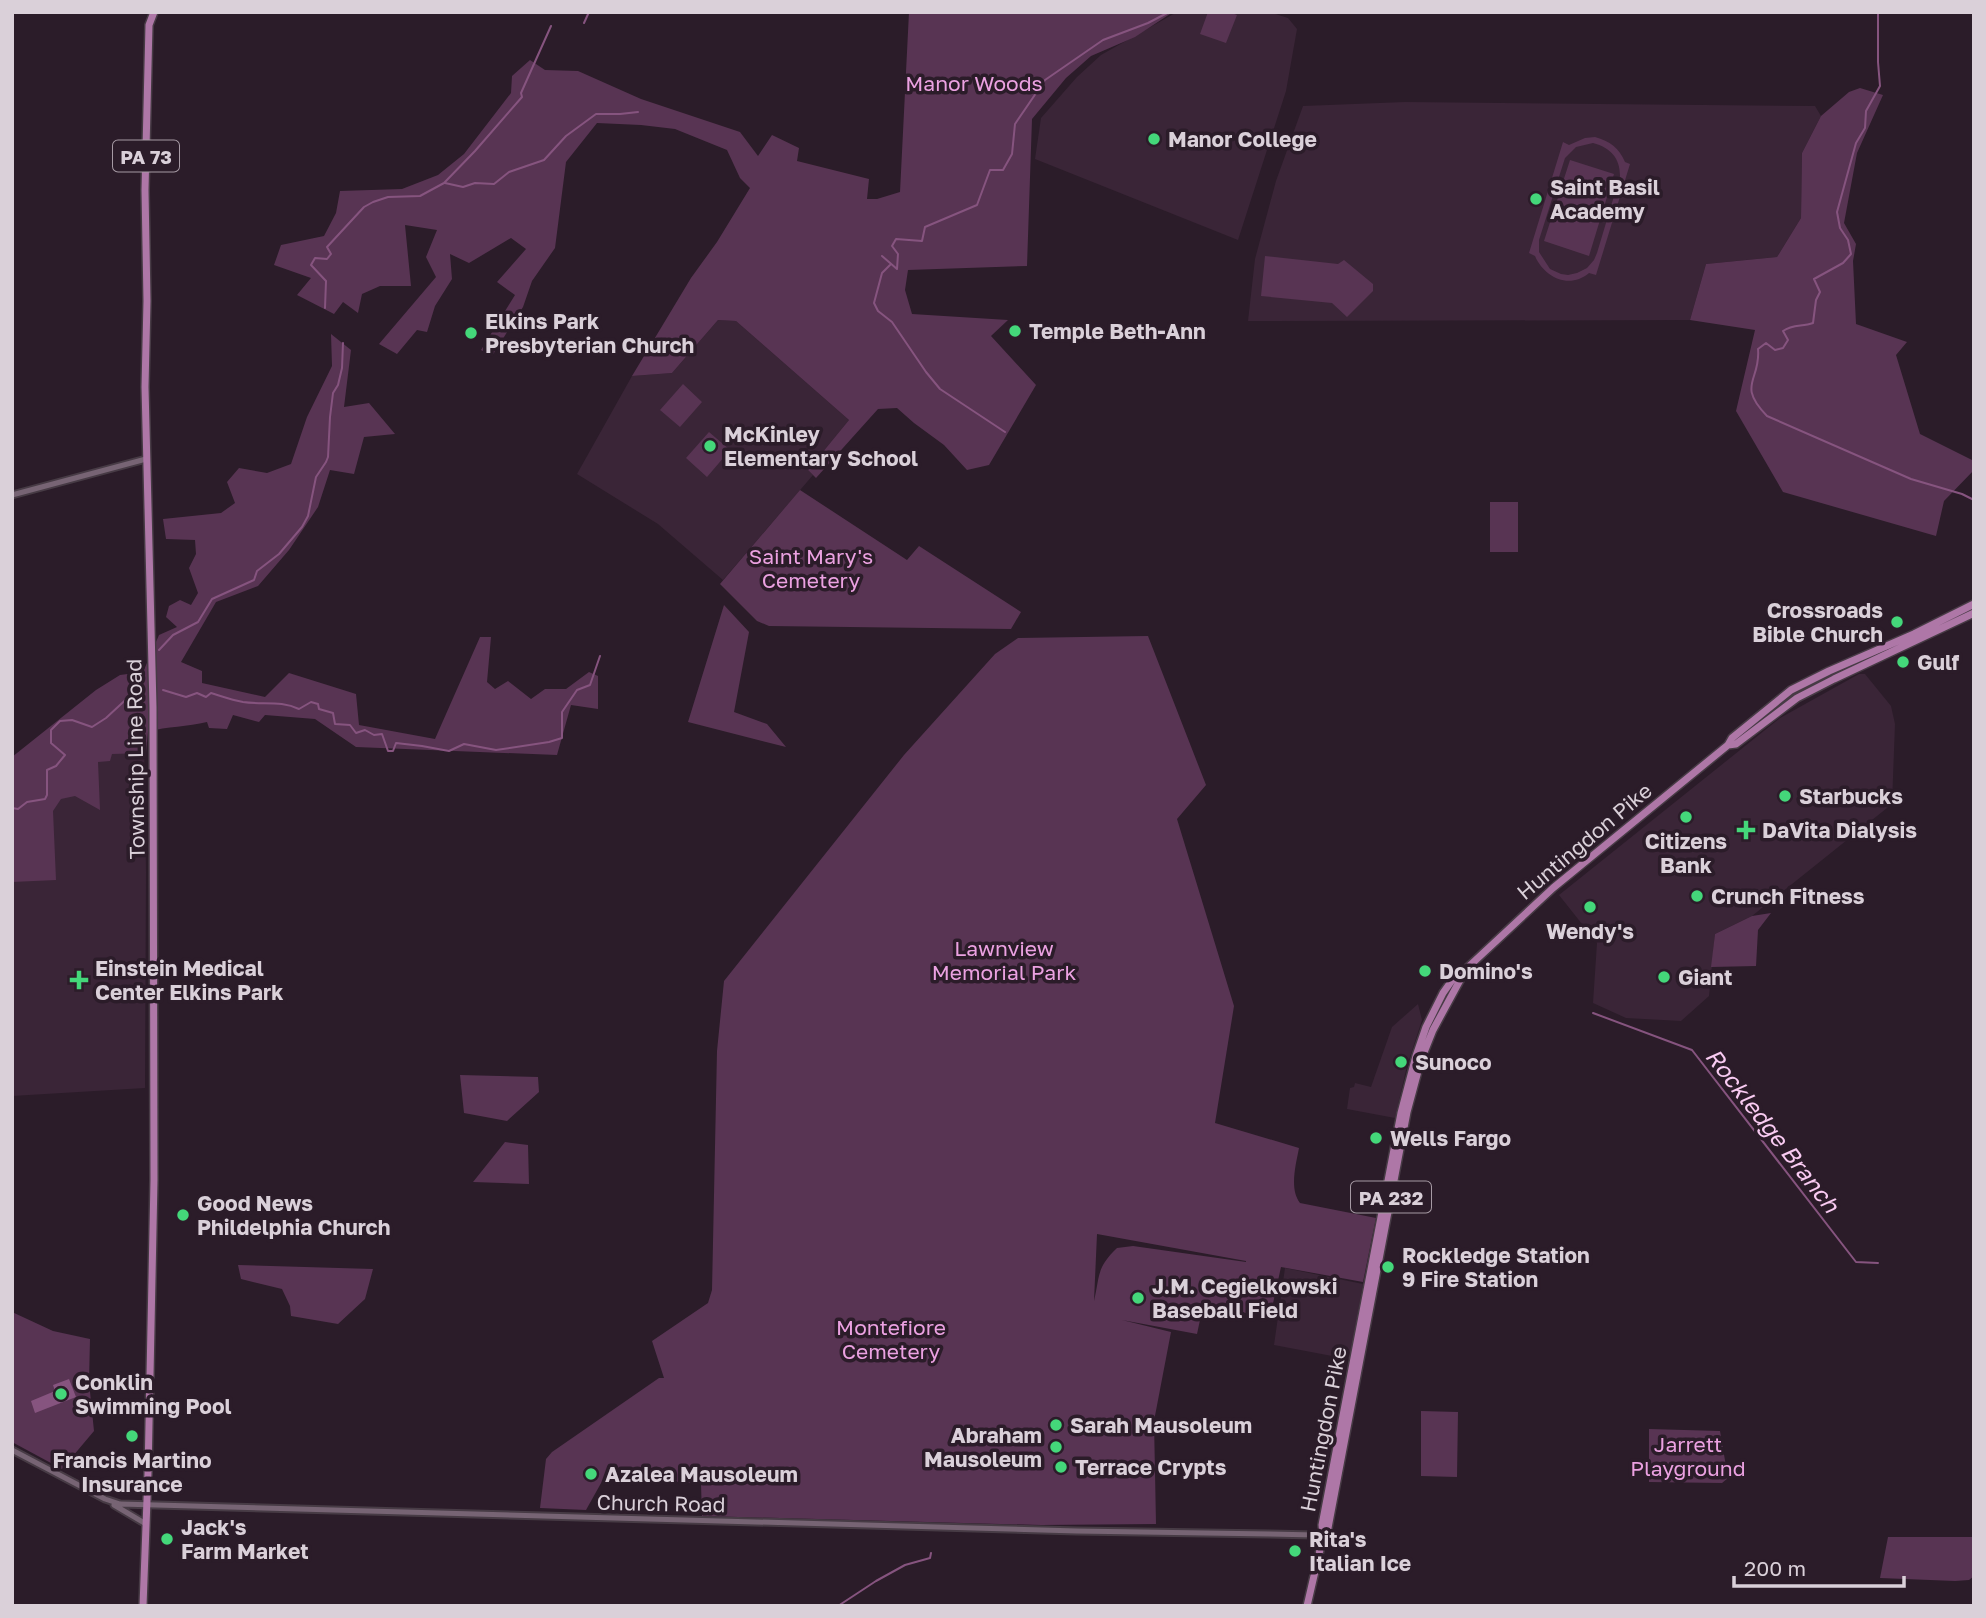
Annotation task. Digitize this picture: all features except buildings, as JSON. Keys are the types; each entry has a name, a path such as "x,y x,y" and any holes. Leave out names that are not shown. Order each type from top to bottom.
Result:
{"main road":[{"name":"Township Line Road","path":"146,1506 154,1180 154,902 152,601 146,459 145,178 149,25 154,12"},
{"name":"Huntingdon Pike","path":"1307,1606 1409,1078 1434,1010 1450,983 1553,888 1791,690 1974,604"},
{"name":"Huntingdon Pike","path":"1728,745 1736,744 1797,698 1974,613"},
{"name":"PA 73","path":"143,1606 146,1506"}],"street":[{"path":"12,495 146,459"},
{"name":"Church Road","path":"12,1450 105,1499 120,1504 146,1506 1322,1537"},
{"path":"105,1499 146,1524"}],"shaded area":[{"name":"Manor College","path":"1177,12 1269,12 1288,18 1297,29 1286,91 1238,240 1035,159 1041,118 1077,77 1101,55"},
{"name":"Saint Basil Academy","path":"1405,102 1815,106 1821,116 1802,153 1801,218 1777,257 1706,264 1690,320 1248,321 1255,259 1276,181 1303,106"},
{"name":"McKinley Elementary School","path":"718,320 736,321 849,420 808,470 813,475 723,580 658,524 577,474 632,376 672,373"},
{"path":"1859,674 1865,674 1891,706 1895,724 1892,804 1752,916 1715,934 1709,996 1681,1021 1626,1018 1593,1003 1597,943 1559,895 1780,718"},
{"name":"Einstein Medical Center Elkins Park","path":"144,737 145,1088 12,1096 12,842 103,752"},
{"path":"1418,1004 1422,1020 1407,1066 1395,1118 1347,1109 1350,1088 1354,1087 1355,1083 1371,1087 1392,1027"},
{"path":"1285,1268 1363,1284 1348,1359 1274,1345"},
{"name":"Conklin Swimming Pool","path":"69,1379 76,1397 35,1413 31,1401 55,1391 53,1385"}],"green space":[{"name":"Manor Woods","path":"909,12 1173,12 1135,37 1091,56 1066,78 1032,119 1027,266 908,270 905,290 912,314 1008,320 991,336 1036,385 989,465 967,470 944,445 897,408 878,409 816,478 808,470 849,420 736,321 718,320 672,373 632,376 691,278 750,188 740,178 727,150 675,129 597,123 566,162 555,248 532,281 523,307 492,356 481,350 515,295 497,282 526,249 511,238 469,263 450,254 452,279 435,306 427,332 417,330 397,354 379,344 436,277 426,257 437,230 405,225 411,286 380,286 362,294 358,313 343,302 334,314 297,295 311,278 274,265 281,245 324,236 336,213 340,191 402,189 438,175 464,154 511,93 512,76 530,60 545,70 578,71 641,99 740,132 758,156 772,135 799,148 797,161 869,179 867,199 900,192"},
{"path":"1208,12 1229,12 1237,15 1226,43 1200,34"},
{"path":"1860,88 1883,95 1857,153 1844,223 1856,244 1853,261 1856,324 1907,342 1896,355 1920,434 1974,461 1974,470 1944,501 1936,536 1783,492 1736,411 1755,330 1690,320 1706,264 1777,257 1801,218 1802,153 1821,116 1849,92"},
{"path":"1595,137 1610,143 1625,162 1630,164 1596,275 1589,273 1581,278 1565,281 1544,270 1535,256 1529,253 1563,142 1569,145","holes":["1593,143 1616,159 1620,176 1594,260 1587,268 1577,273 1561,274 1550,269 1539,252 1539,240 1565,158 1576,147"]},
{"path":"1570,160 1614,174 1589,256 1544,241"},
{"path":"1265,256 1338,264 1344,260 1373,284 1373,291 1347,317 1332,303 1261,296"},
{"path":"331,334 351,350 344,407 369,403 395,434 364,437 354,474 330,470 318,507 289,550 258,586 216,602 181,662 202,671 202,683 265,697 289,673 356,694 359,725 435,739 480,637 491,637 487,682 495,689 508,681 531,699 545,689 566,689 589,672 598,676 598,709 571,705 557,755 356,747 315,719 265,715 259,722 233,715 227,729 209,728 207,722 148,732 146,753 112,754 110,761 98,762 100,810 75,796 61,799 53,811 56,880 12,882 12,757 96,690 120,675 143,672 159,635 177,627 166,617 169,606 180,600 191,605 198,593 189,568 196,554 195,540 166,539 163,519 221,513 235,503 227,482 239,468 267,473 291,464 307,417 332,366"},
{"path":"683,384 702,402 680,427 660,410"},
{"path":"709,432 730,450 707,477 686,458"},
{"name":"Saint Mary's Cemetery","path":"800,490 907,560 919,546 1021,612 1011,629 769,626 757,621 720,584"},
{"path":"1490,502 1518,502 1518,552 1490,552"},
{"path":"724,605 749,632 734,712 767,724 786,747 688,722"},
{"path":"1148,636 1206,785 1177,819 1234,1006 1215,1123 1299,1148 1294,1184 1300,1203 1376,1218 1363,1282 1281,1267 1270,1317 1203,1306 1197,1334 1122,1320 1171,1332 1154,1421 1156,1524 1041,1525 702,1516 701,1484 665,1481 665,1470 611,1471 605,1476 586,1510 540,1508 546,1459 552,1452 659,1378 664,1378 652,1341 708,1303 712,1290 717,1051 724,981 904,755 995,654 1018,638","holes":["1097,1234 1246,1261 1133,1246 1117,1248 1102,1267 1094,1301"]},
{"path":"1771,913 1758,930 1756,966 1711,967 1715,934 1752,916"},
{"path":"460,1075 538,1077 539,1092 507,1121 464,1113"},
{"path":"505,1142 528,1145 529,1184 473,1182"},
{"path":"238,1265 373,1269 365,1299 338,1324 291,1316 290,1306 282,1289 241,1279"},
{"path":"12,1312 53,1331 90,1339 89,1382 94,1431 62,1469 12,1442"},
{"path":"1421,1411 1458,1412 1457,1477 1421,1476"},
{"name":"Jarrett Playground","path":"1649,1429 1720,1431 1728,1478 1722,1483 1649,1482"},
{"path":"1888,1537 1974,1537 1974,1576 1969,1580 1955,1581 1880,1578"}],"waterway":[{"path":"584,23 589,12"},
{"path":"882,256 897,269 898,254 892,246 896,239 922,241 925,227 977,205 990,170 1003,170 1012,154 1015,124 1045,80 1103,40 1169,12"},
{"path":"1878,12 1880,86 1866,111 1865,128 1856,143 1837,212 1840,228 1848,240 1851,254 1843,263 1814,279 1820,292 1816,300 1813,323 1783,331 1788,340 1783,348 1775,350 1766,343 1758,349 1751,389 1753,397 1767,416 1911,479 1974,500"},
{"path":"325,308 326,281 311,265 315,258 327,259 331,254 327,247 364,207 388,197 420,196 444,183 522,97 521,93 551,26"},
{"path":"445,183 463,187 475,183 494,184 509,172 544,160 566,136 596,114 638,112"},
{"path":"890,265 882,273 874,303 878,311 892,322 940,389 1005,432"},
{"path":"159,650 173,635 198,622 212,599 254,580 257,571 279,554 302,527 308,516 316,477 328,457 333,393 342,368 343,343"},
{"path":"163,690 186,697 197,693 206,697 211,693 243,702 279,704 299,709 311,702 318,704 319,709 333,713 335,724 350,725 356,733 365,730 374,735 382,734 388,751 393,751 396,743 449,751 464,744 496,750 562,738 562,712 577,690 590,685 600,656"},
{"path":"12,808 18,809 27,802 45,799 47,770 56,766 65,755 51,743 51,730 60,721 72,720 92,727 106,718 133,693 138,674"},
{"path":"134,693 143,692"},
{"name":"Rockledge Branch","path":"1593,1013 1692,1050 1856,1262 1878,1263"},
{"path":"838,1606 905,1565 930,1558 931,1553"}],"place":[{"name":"Manor College","path":"1154,139"},
{"name":"Saint Basil Academy","path":"1536,199"},
{"name":"Temple Beth-Ann","path":"1015,331"},
{"name":"Elkins Park Presbyterian Church","path":"471,333"},
{"name":"McKinley Elementary School","path":"710,446"},
{"name":"Crossroads Bible Church","path":"1897,622"},
{"name":"Gulf","path":"1903,662"},
{"name":"Starbucks","path":"1785,796"},
{"name":"Citizens Bank","path":"1686,817"},
{"name":"DaVita Dialysis","path":"1746,830"},
{"name":"Crunch Fitness","path":"1697,896"},
{"name":"Wendy's","path":"1590,907"},
{"name":"Domino's","path":"1425,971"},
{"name":"Giant","path":"1664,977"},
{"name":"Einstein Medical Center Elkins Park","path":"79,980"},
{"name":"Sunoco","path":"1401,1062"},
{"name":"Wells Fargo","path":"1376,1138"},
{"name":"Good News Phildelphia Church","path":"183,1215"},
{"name":"Rockledge Station 9 Fire Station","path":"1388,1267"},
{"name":"J.M. Cegielkowski Baseball Field","path":"1138,1298"},
{"name":"Conklin Swimming Pool","path":"61,1394"},
{"name":"Sarah Mausoleum","path":"1056,1425"},
{"name":"Francis Martino Insurance","path":"132,1436"},
{"name":"Abraham Mausoleum","path":"1056,1447"},
{"name":"Terrace Crypts","path":"1061,1467"},
{"name":"Azalea Mausoleum","path":"591,1474"},
{"name":"Jack's Farm Market","path":"167,1539"},
{"name":"Rita's Italian Ice","path":"1295,1551"}],"park label":[{"name":"Lawnview Memorial Park","path":"1004,960"},
{"name":"Montefiore Cemetery","path":"891,1339"}]}
